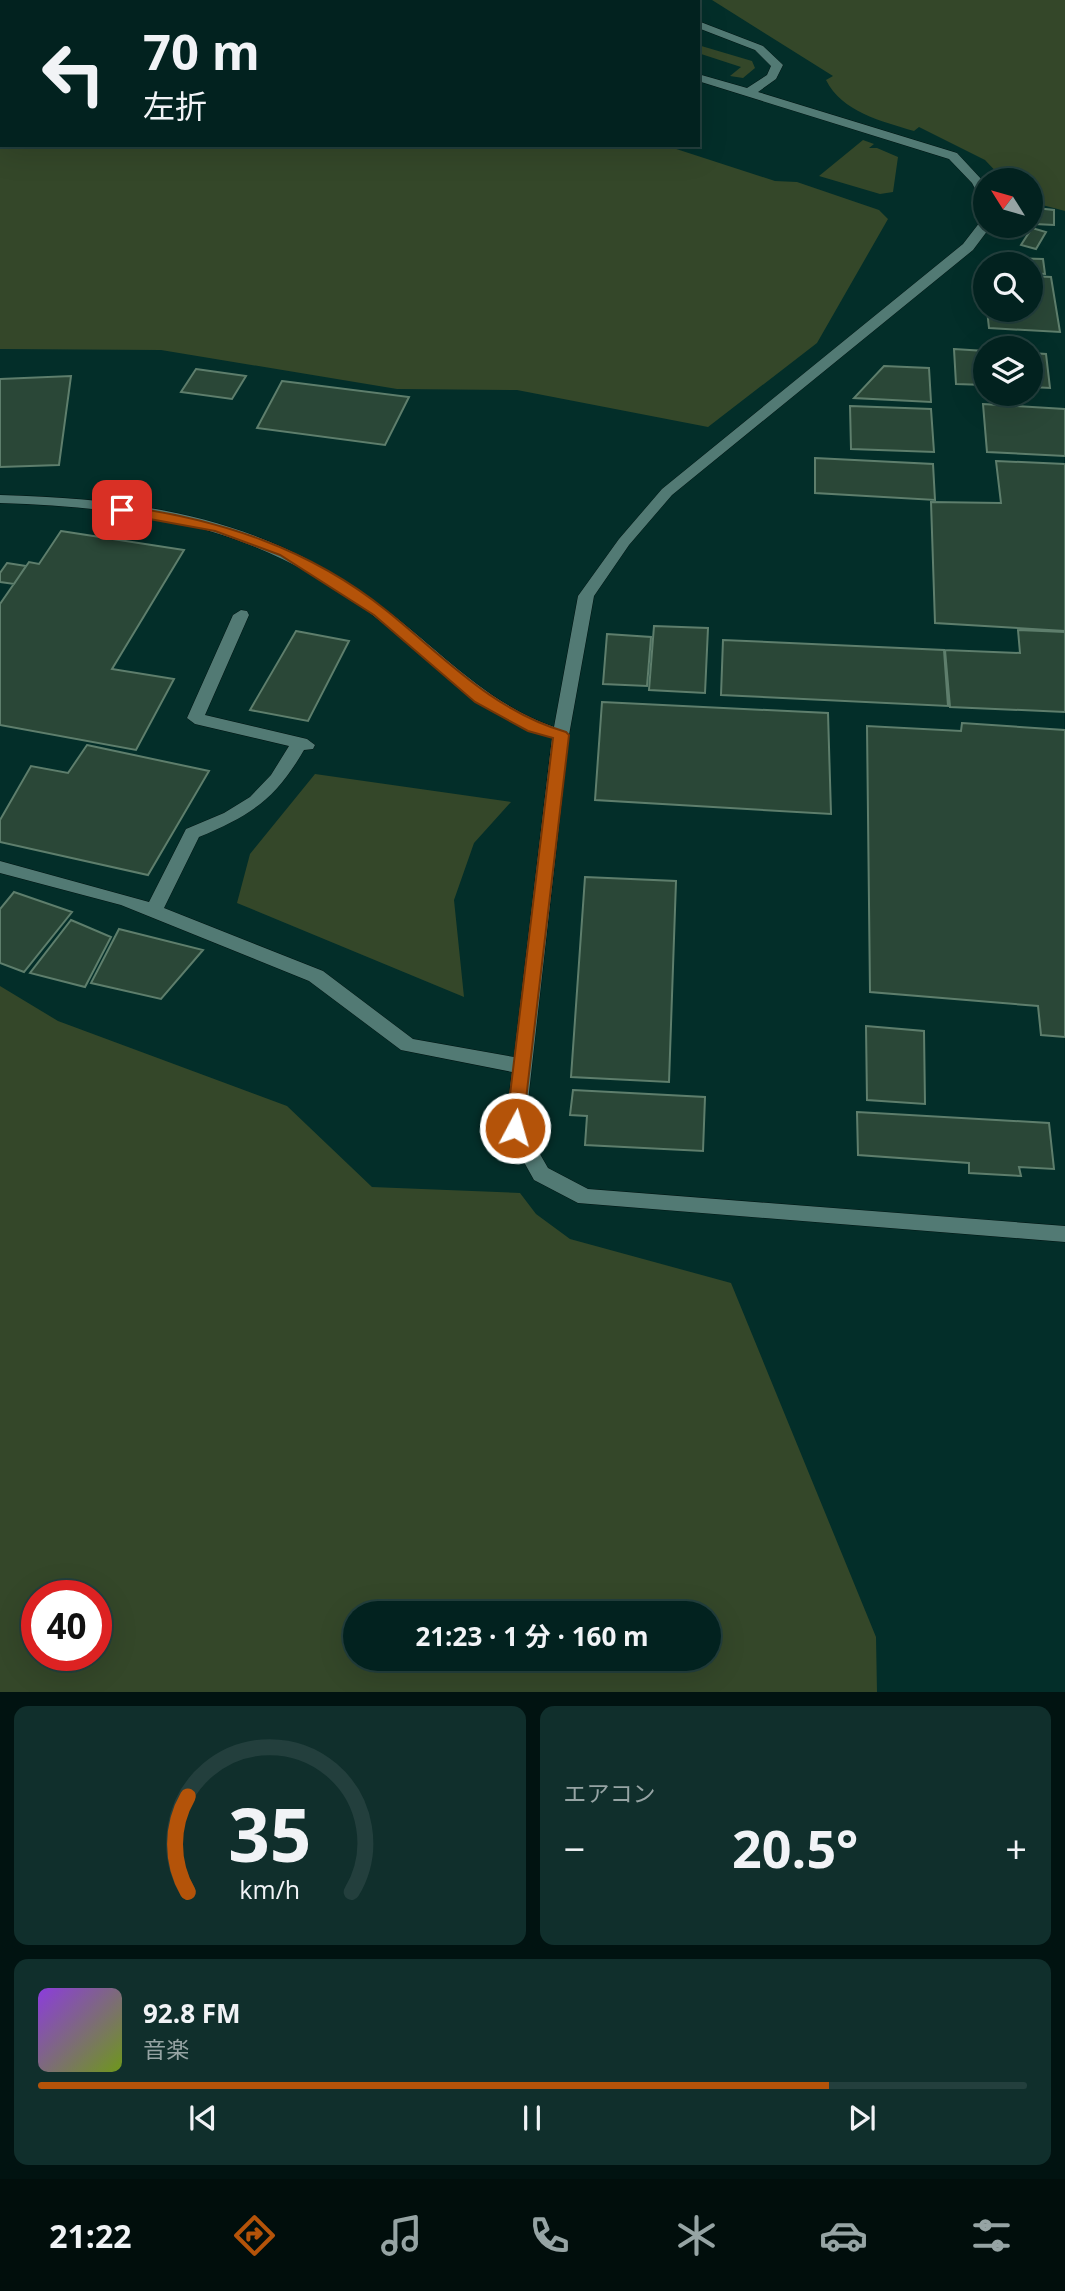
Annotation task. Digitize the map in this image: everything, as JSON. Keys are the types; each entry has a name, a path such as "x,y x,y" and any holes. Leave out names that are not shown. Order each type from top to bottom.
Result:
{"street":[{"path":"700,25 759,48 777,65 772,77 749,92"},
{"path":"700,78 953,156 973,177"},
{"path":"975,238 968,247 667,492 625,542 586,596 561,735 515,1128 541,1174 585,1197 1065,1234"},
{"path":"0,499 40,499 177,517 219,528 285,552 379,612 481,698 533,727 561,735"},
{"path":"153,911 192,833 247,810 278,782 303,744 195,718 241,615"},
{"path":"0,866 126,900 316,976 408,1045 522,1066"}],"green space":[{"path":"712,0 1065,0 1065,211 1043,205 1043,168 993,168 985,160 919,127 914,131 864,114 852,108 833,91 826,80 833,76"},
{"path":"700,46 752,61 755,68 743,78 730,76 741,67 700,54"},
{"path":"863,140 874,144 869,148 877,148 898,157 893,192 880,194 819,176"},
{"path":"0,147 670,147 775,181 797,182 879,210 888,219 817,343 708,427 517,390 397,389 161,350 0,349"},
{"path":"315,774 511,802 474,843 454,900 464,997 237,903 250,854"},
{"path":"0,986 58,1021 287,1106 372,1187 520,1193 536,1214 570,1239 731,1283 876,1637 877,1692 0,1692"}],"building":[{"path":"1043,209 1054,210 1054,225 1043,224"},
{"path":"1026,238 1042,238 1036,249 1021,245"},
{"path":"1043,277 1051,277 1060,332 989,328 988,322 1043,322"},
{"path":"954,349 973,350 973,385 956,384"},
{"path":"1043,354 1046,354 1050,388 1043,388"},
{"path":"884,366 929,368 931,402 854,398"},
{"path":"196,369 246,376 232,399 181,392"},
{"path":"71,376 59,465 0,467 0,379"},
{"path":"282,381 409,397 385,445 257,428"},
{"path":"850,406 931,409 934,452 851,449"},
{"path":"983,406 1065,409 1065,456 987,452"},
{"path":"815,458 933,464 935,500 815,493"},
{"path":"996,461 1065,464 1065,631 935,623 931,502 1001,503"},
{"path":"61,531 184,550 112,669 174,679 136,750 0,725 0,604 29,562 39,564"},
{"path":"7,563 26,566 14,584 0,582 0,573"},
{"path":"654,626 708,628 705,693 649,690"},
{"path":"1018,630 1065,632 1065,712 950,707 945,650 1020,653"},
{"path":"296,631 349,641 308,721 250,710"},
{"path":"607,634 651,637 647,686 603,684"},
{"path":"723,640 944,650 948,706 721,695"},
{"path":"602,702 828,713 831,814 595,800"},
{"path":"962,723 1065,730 1065,1037 1041,1035 1038,1006 870,992 867,726 961,731"},
{"path":"87,745 209,771 148,875 0,842 0,820 31,766 68,773"},
{"path":"585,877 676,881 669,1082 571,1077"},
{"path":"14,892 72,912 24,972 0,963 0,909"},
{"path":"71,920 111,937 85,987 30,973"},
{"path":"119,929 203,950 161,999 91,983"},
{"path":"866,1026 924,1031 925,1104 867,1100"},
{"path":"573,1090 705,1097 703,1151 585,1145 587,1116 570,1115"},
{"path":"857,1112 1049,1123 1054,1169 1019,1167 1021,1176 969,1173 969,1163 858,1155"}],"route":[{"path":"122,510 177,517 219,528 285,552 332,579 379,612 481,698 533,727 561,735 515,1128"}]}
